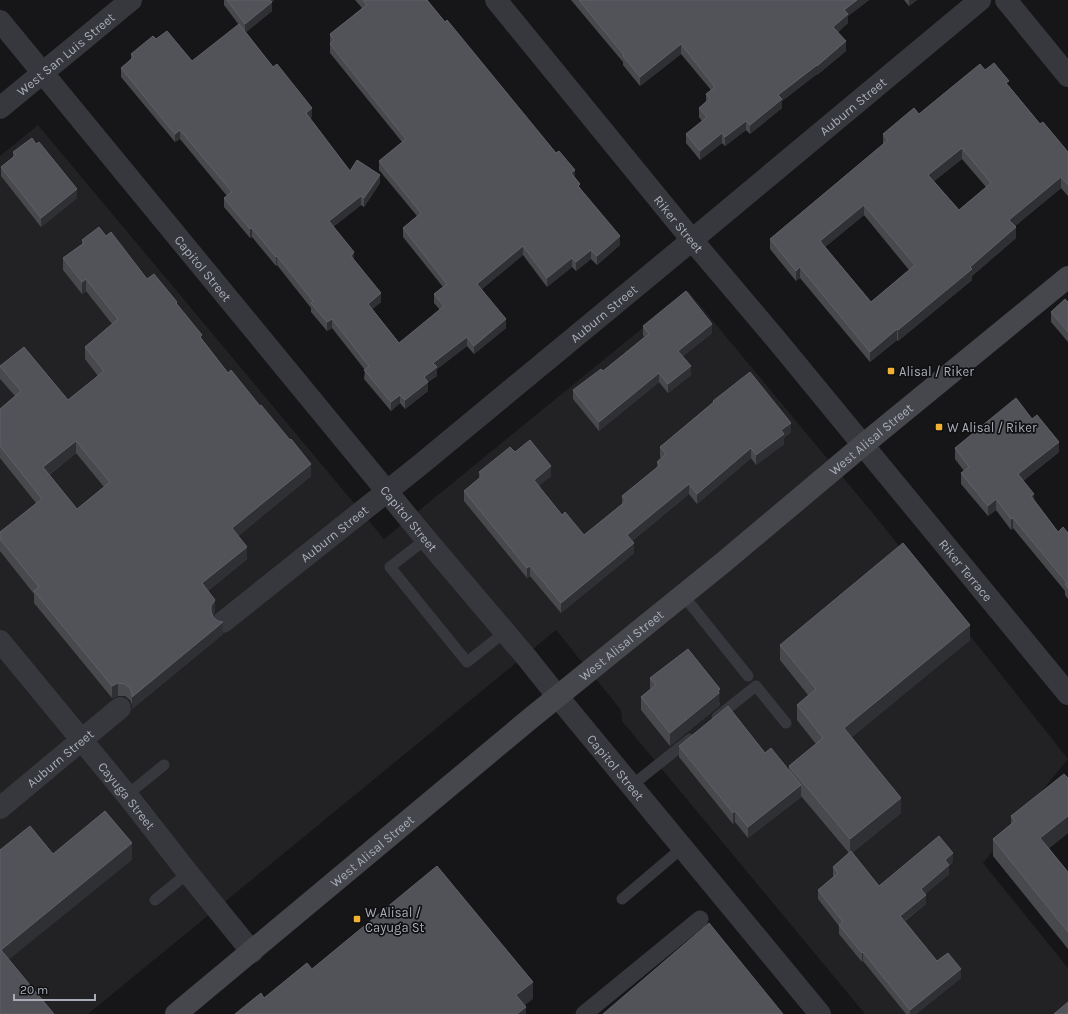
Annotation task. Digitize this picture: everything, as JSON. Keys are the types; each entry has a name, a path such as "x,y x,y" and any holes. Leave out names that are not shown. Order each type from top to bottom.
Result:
{"main road":[{"name":"West Alisal Street","path":"176,1014 530,718 683,595 1068,277"}],"street":[{"name":"West San Luis Street","path":"0,108 131,0"},
{"name":"Riker Street","path":"496,0 692,240 863,445"},
{"name":"Auburn Street","path":"223,622 387,491 980,0"},
{"path":"1006,0 1068,76"},
{"name":"Capitol Street","path":"0,21 426,539 505,632 820,1014"},
{"name":"Riker Terrace","path":"863,445 1068,694"},
{"name":"Cayuga Street","path":"0,641 127,795 183,878 252,952"},
{"name":"Auburn Street","path":"0,808 120,708"},
{"path":"584,1014 700,919"}],"lane":[{"path":"426,539 390,567 467,662 505,632"},
{"path":"683,595 748,676"},
{"path":"708,724 756,686 786,723"},
{"path":"631,786 696,734"},
{"path":"127,795 164,765"},
{"path":"622,898 682,848"},
{"path":"155,900 183,878"}],"shaded area":[{"path":"38,125 384,539 688,291 876,517 1068,759 983,863 1068,968 1068,1014 865,1014 622,721 621,710 556,630 88,1014 0,1014 0,156"}],"building":[{"path":"227,0 270,0 272,2 245,24"},
{"path":"363,0 427,0 445,22 447,20 556,153 559,151 575,170 571,173 580,184 578,186 620,236 597,256 591,250 576,262 572,258 547,278 523,246 477,284 506,319 474,346 467,337 433,363 437,367 424,377 428,382 405,400 400,395 391,402 364,370 369,366 332,319 327,322 311,303 313,301 277,256 276,257 252,228 250,229 224,198 232,192 180,130 175,134 121,68 134,57 131,54 153,36 156,39 167,31 192,61 239,24 273,67 277,64 312,108 306,113 350,171 357,160 380,175 364,198 361,196 329,221 354,252 351,256 381,293 368,304 399,343 444,306 434,294 447,284 403,228 421,213 379,161 406,139 330,44 334,40 330,34 367,5"},
{"path":"579,0 857,0 844,10 848,14 833,27 846,41 817,66 778,95 782,99 750,125 746,121 725,137 722,133 700,151 686,134 707,117 699,108 710,99 706,94 715,87 681,44 640,77"},
{"path":"994,63 1009,81 1006,83 1040,124 1043,122 1068,152 1068,185 1061,177 1009,220 1016,227 970,267 972,269 870,352 800,267 796,271 770,239 888,140 883,134 914,108 919,114 980,64 985,70","holes":["962,148 991,183 959,210 928,175","864,205 915,265 871,302 820,241"]},
{"path":"32,138 36,144 39,142 77,189 41,218 1,167 16,155 13,152"},
{"path":"99,227 106,236 111,232 147,279 154,274 202,335 200,337 228,373 231,370 260,406 261,405 290,440 291,439 311,464 232,528 247,547 202,583 215,600 211,606 213,617 218,621 223,622 132,697 130,688 125,684 118,683 112,686 34,591 39,587 0,539 0,532 42,499 0,446 0,409 21,391 0,366 24,347 68,400 104,371 85,347 118,319 86,279 82,282 63,258 84,243 82,240","holes":["76,441 110,482 77,509 43,467"]},
{"path":"686,291 712,324 678,351 691,366 668,384 659,373 599,422 573,390 601,369 603,371 649,334 643,326"},
{"path":"1065,299 1068,302 1068,332 1051,312"},
{"path":"750,372 791,423 781,430 784,434 756,455 751,448 697,494 689,484 627,535 634,543 561,603 530,566 527,568 464,491 482,476 479,472 510,447 515,452 530,440 551,466 534,480 562,515 565,512 584,535 626,501 622,496 660,465 657,462 666,454 660,447 714,402 713,401"},
{"path":"1016,398 1032,419 1037,415 1059,442 1018,474 1034,494 1031,496 1058,532 1063,527 1068,533 1068,588 1065,584 1067,583 1013,518 1011,519 996,499 988,506 961,473 969,467 955,448"},
{"path":"903,543 970,625 844,728 901,798 850,839 789,766 823,738 797,705 816,689 780,645"},
{"path":"688,649 720,689 718,691 719,693 670,733 641,697 656,685 650,678"},
{"path":"728,706 765,753 771,748 801,785 748,827 735,811 733,813 679,746"},
{"path":"1064,774 1068,778 1068,816 1040,838 1068,872 1068,932 993,839 1015,821 1011,816"},
{"path":"105,811 132,843 1,950 54,1014 0,1014 0,850 30,826 53,854"},
{"path":"939,836 953,853 945,860 949,865 921,889 926,895 900,916 937,961 948,953 961,969 910,1010 839,925 843,922 818,890 838,873 833,867 851,851 879,886"},
{"path":"437,866 533,982 516,995 526,1007 517,1014 235,1014 261,993 264,998 307,963 312,969"},
{"path":"709,923 783,1014 603,1014"},
{"path":"1068,1002 1068,1014 1054,1014"}],"place":[{"name":"Alisal / Riker","path":"891,371"},
{"name":"W Alisal / Riker","path":"939,427"},
{"name":"W Alisal / Cayuga St","path":"357,919"}]}
